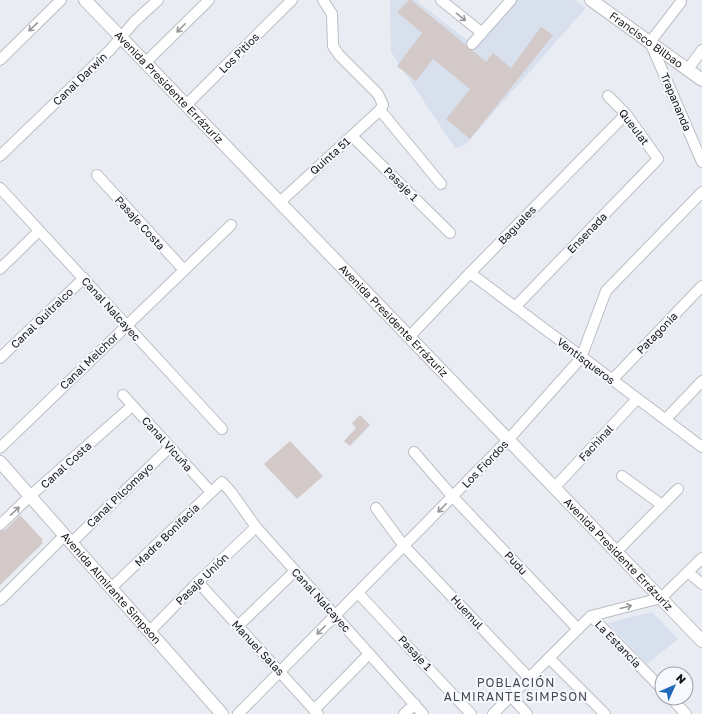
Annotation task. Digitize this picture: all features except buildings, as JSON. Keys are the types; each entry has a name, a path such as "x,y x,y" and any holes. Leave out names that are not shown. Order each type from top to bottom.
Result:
{"street":[{"path":"0,60 61,0"},
{"name":"Avenida Presidente Errázuriz","path":"85,0 702,641"},
{"name":"Canal Darwin","path":"0,156 110,50 135,21 158,0"},
{"path":"145,63 209,0"},
{"name":"Los Pitios","path":"186,105 292,0"},
{"path":"323,0 332,14 333,46 339,55 378,94 383,105 380,110 441,184"},
{"path":"472,44 511,0"},
{"name":"Francisco Bilbao","path":"591,0 702,80"},
{"path":"444,1 482,33"},
{"path":"650,42 681,2"},
{"name":"Trapananda","path":"650,42 702,162"},
{"path":"688,69 702,50"},
{"name":"Queulat","path":"608,96 626,114 658,159"},
{"name":"Quinta 51","path":"280,202 380,110"},
{"name":"Baguales","path":"409,338 470,273 626,114"},
{"name":"Pasaje 1","path":"352,136 450,233"},
{"name":"Ensenada","path":"515,307 658,159"},
{"name":"Pasaje Costa","path":"97,175 184,270"},
{"name":"Canal Nalcayec","path":"0,188 222,429"},
{"name":"Los Fiordos","path":"238,714 453,497 508,440 582,358 606,291 702,192"},
{"name":"Canal Melchor","path":"0,448 231,225"},
{"path":"0,269 39,231"},
{"name":"Ventisqueros","path":"470,273 702,447"},
{"name":"Canal Quitralco","path":"0,358 84,278"},
{"name":"Patagonia","path":"612,380 702,286"},
{"path":"666,419 702,381"},
{"name":"Canal Vicuña","path":"123,395 211,492"},
{"name":"Fachinal","path":"554,488 637,399"},
{"name":"Canal Costa","path":"0,525 30,496 132,406"},
{"name":"Canal Pilcomayo","path":"0,600 170,447"},
{"name":"Pudu","path":"414,452 453,497 578,629"},
{"name":"Avenida Almirante Simpson","path":"0,462 222,714"},
{"path":"622,476 662,505"},
{"name":"Canal Nalcayec","path":"222,482 256,527 423,714"},
{"name":"Madre Bonifacia","path":"111,588 222,482"},
{"path":"616,552 678,489"},
{"name":"Huemul","path":"376,508 404,546 529,678"},
{"name":"Pasaje Unión","path":"150,632 198,582 256,527"},
{"path":"493,714 591,616 661,598 702,558"},
{"path":"238,626 295,571"},
{"path":"688,572 702,584"},
{"name":"Manuel Salas","path":"198,582 316,712"},
{"name":"Pasaje 1","path":"358,593 471,714"},
{"name":"La Estancia","path":"591,616 654,681"},
{"path":"316,712 369,654"},
{"path":"550,658 604,714"},
{"path":"511,696 527,714"},
{"path":"404,714 415,704"},
{"path":"678,706 686,714"}],"shaded area":[{"path":"390,0 416,0 472,44 516,0 575,0 586,8 465,145 455,148 391,52"},
{"path":"652,612 678,639 647,664 608,623"}],"district":[{"name":"POBLACIÓN ALMIRANTE SIMPSON","path":"516,690"}]}
